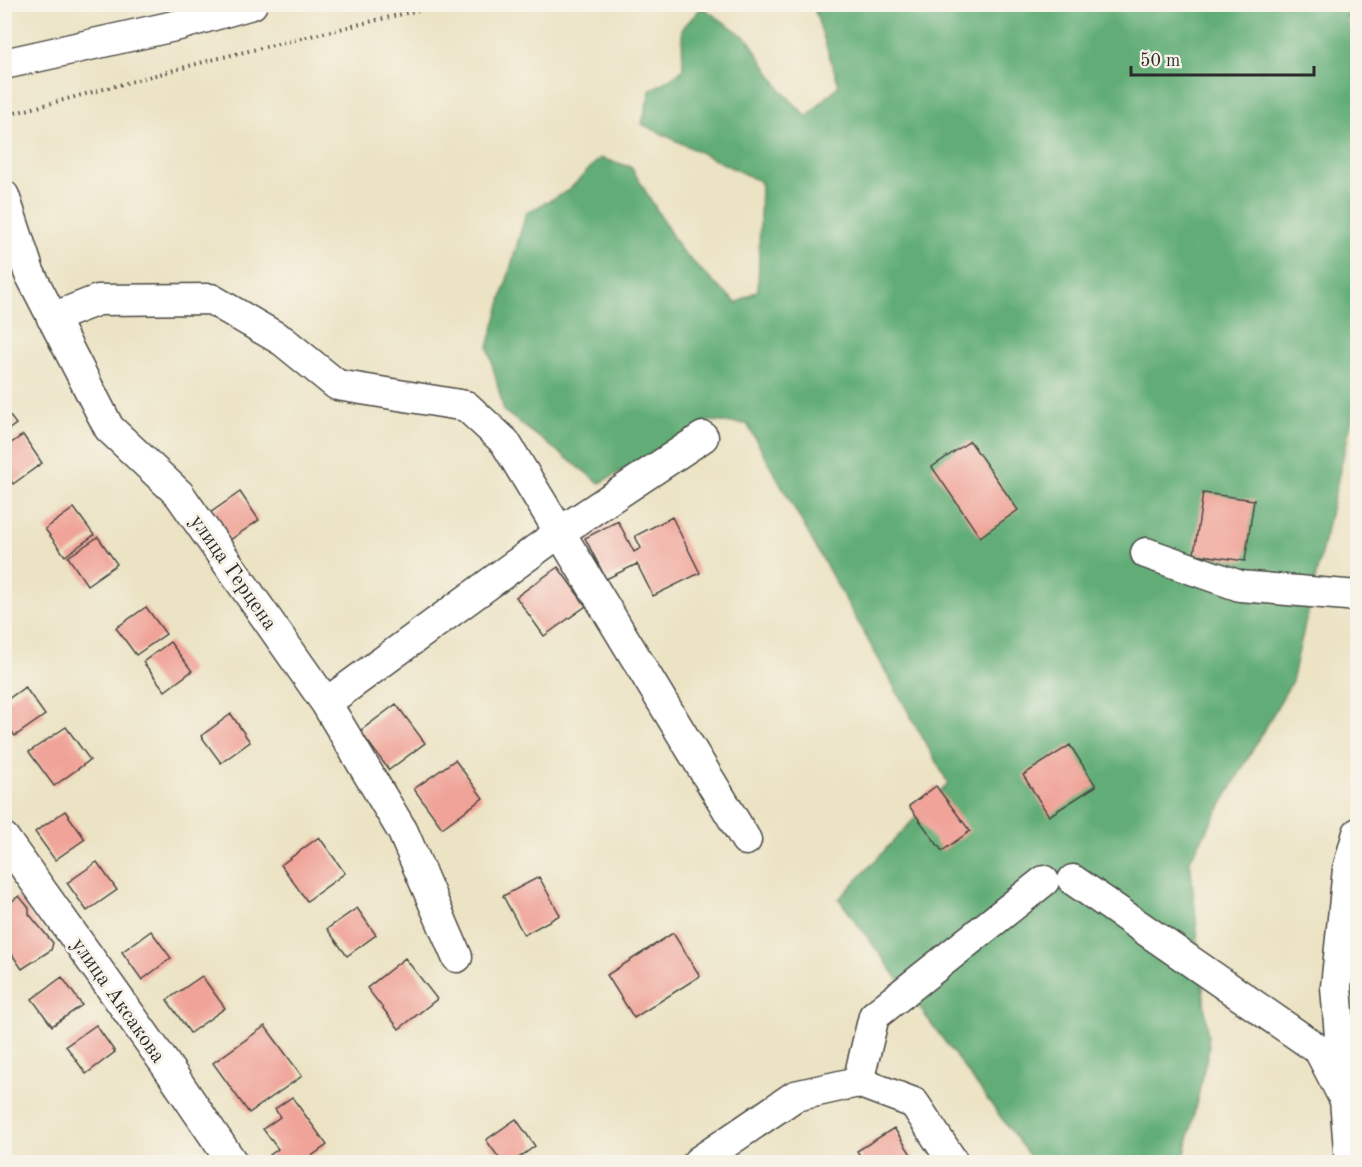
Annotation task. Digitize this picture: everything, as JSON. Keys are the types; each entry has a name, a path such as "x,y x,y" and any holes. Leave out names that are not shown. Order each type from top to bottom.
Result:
{"street":[{"path":"4,64 177,15 252,4"},
{"name":"улица Герцена","path":"4,196 29,272 109,428 179,494 327,703 404,832 457,957"},
{"path":"52,318 98,300 211,299 283,341 337,385 466,406 505,442 746,840"},
{"path":"327,703 560,532 703,437"},
{"path":"1146,553 1240,586 1358,596"},
{"path":"1350,1162 1336,987 1348,869 1358,834"},
{"name":"улица Аксакова","path":"4,838 166,1065 232,1162"},
{"path":"858,1082 874,1016 1059,881 1319,1050 1346,1102"},
{"path":"698,1162 795,1096 858,1082 914,1103 953,1162"}],"path":[{"path":"4,116 215,58 444,4"}],"green space":[{"path":"813,5 1357,5 1357,26 1345,15 1358,53 1357,396 1292,681 1190,860 1209,1048 1183,1162 1034,1162 839,899 948,783 747,424 710,421 600,483 504,411 488,347 526,213 568,191 600,158 631,167 680,249 737,303 758,290 761,182 642,124 650,91 683,70 682,29 702,7 748,39 781,90 807,117 839,85"}],"building":[{"path":"4,408 16,424 4,433"},
{"path":"23,435 42,463 13,484 4,472 4,448"},
{"path":"970,441 1018,510 980,537 932,467"},
{"path":"240,492 259,520 230,540 210,513"},
{"path":"1203,493 1254,500 1245,561 1194,554"},
{"path":"74,508 94,535 65,556 45,529"},
{"path":"672,517 700,573 653,596 637,564 606,579 585,538 618,521 634,552 641,548 635,536"},
{"path":"98,537 117,564 87,585 68,557"},
{"path":"558,567 586,606 544,636 516,597"},
{"path":"146,607 166,634 136,655 116,628"},
{"path":"170,642 192,671 165,691 143,662"},
{"path":"25,687 45,715 15,736 4,721 4,702"},
{"path":"396,704 425,743 389,770 360,731"},
{"path":"231,714 250,742 221,763 201,736"},
{"path":"66,727 90,760 54,786 29,752"},
{"path":"1070,745 1096,786 1049,816 1023,775"},
{"path":"455,760 483,798 442,828 414,789"},
{"path":"936,786 970,831 942,851 909,806"},
{"path":"65,811 85,839 55,860 35,832"},
{"path":"319,837 345,873 307,901 281,865"},
{"path":"97,862 117,890 87,911 67,883"},
{"path":"539,877 560,915 524,935 503,896"},
{"path":"19,896 29,908 29,914 53,943 51,950 22,969 4,943 4,907"},
{"path":"357,908 376,935 347,956 327,929"},
{"path":"151,931 171,958 142,980 122,952"},
{"path":"673,933 700,976 634,1018 607,975"},
{"path":"405,958 437,999 399,1029 367,988"},
{"path":"202,976 225,1008 190,1033 167,1000"},
{"path":"62,977 82,1005 52,1026 32,999"},
{"path":"96,1025 115,1052 86,1074 66,1046"},
{"path":"265,1026 302,1076 249,1113 213,1063"},
{"path":"292,1097 327,1145 303,1162 275,1162 270,1155 278,1149 263,1129 280,1117 275,1109"},
{"path":"516,1119 535,1146 513,1162 502,1162 486,1140"},
{"path":"894,1128 916,1162 864,1162 857,1151"}]}
